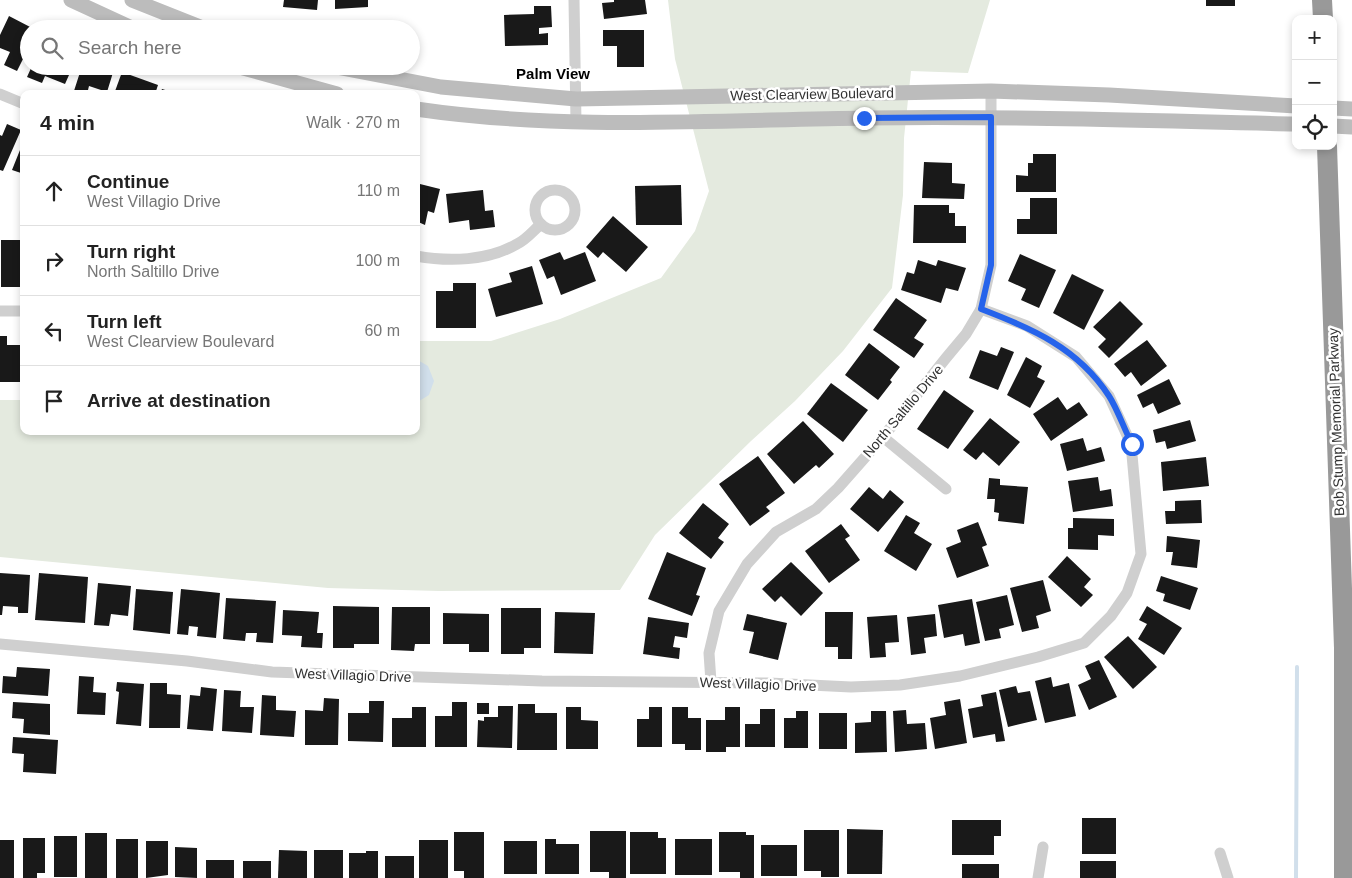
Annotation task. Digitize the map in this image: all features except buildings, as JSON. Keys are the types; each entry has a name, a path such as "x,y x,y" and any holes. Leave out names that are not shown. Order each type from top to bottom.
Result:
{"highway":[{"path":"1322,0 1323,15"},
{"name":"Bob Stump Memorial Parkway","path":"1327,150 1344,648 1344,878"}],"street":[{"path":"70,0 114,20"},
{"path":"132,0 182,20"},
{"path":"574,0 576,122"},
{"path":"268,75 322,90"},
{"name":"West Clearview Boulevard","path":"378,75 441,87 576,98 991,91 1109,94 1292,106"},
{"name":"North Saltillo Drive","path":"711,682 709,653 719,611 747,564 776,532 816,509 883,437 966,334 981,309 991,265 991,91"},
{"path":"0,94 20,102"},
{"path":"1337,108 1352,109"},
{"name":"West Clearview Boulevard","path":"420,109 483,117 576,122 991,117 1292,124"},
{"path":"1337,126 1352,127"},
{"path":"420,256 451,259 492,255 519,244 541,224"},
{"name":"West Villagio Drive","path":"0,644 187,661 272,672 542,681 711,682 850,687 900,684 960,676 1038,657 1084,643 1111,616 1127,593 1141,554 1132,444 1108,396 1076,357 1027,326 981,309"},
{"path":"0,311 20,311"},
{"path":"883,437 946,489"},
{"path":"1038,878 1043,847"},
{"path":"1220,853 1228,878"}],"shaded area":[{"path":"668,0 990,0 968,73 911,71 904,138 903,195 892,288 843,351 795,401 751,441 655,535 620,590 439,591 328,588 0,557 0,400 20,400 20,435 420,435 420,341 491,341 560,319 661,278 695,231 709,191 675,59"},
{"path":"420,361 428,366 434,381 429,395 420,401"}],"waterway":[{"path":"1296,878 1297,667"}],"district":[{"name":"Palm View","path":"553,73"}],"route":[{"path":"864,118 991,117 991,265 981,309 1027,326 1076,357 1108,396 1132,444"}]}
